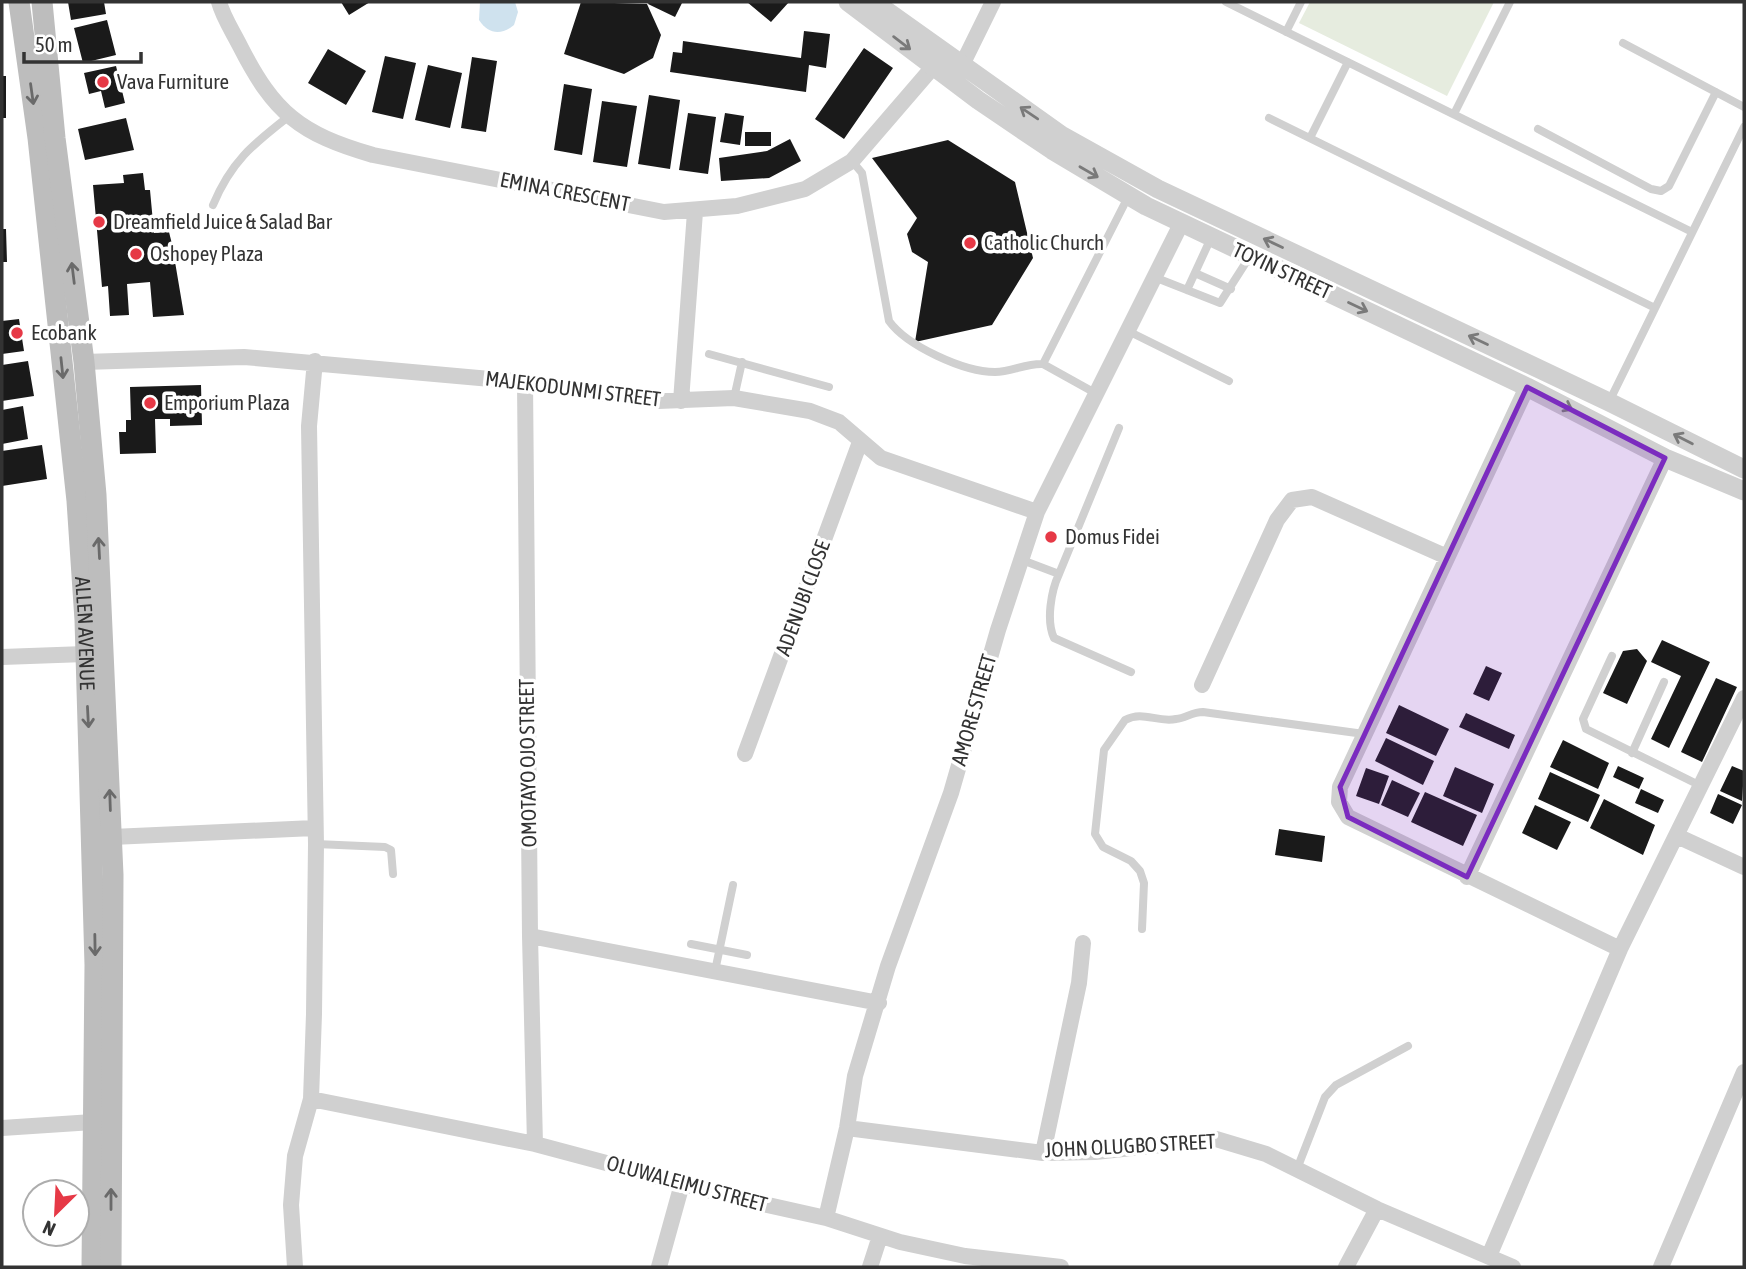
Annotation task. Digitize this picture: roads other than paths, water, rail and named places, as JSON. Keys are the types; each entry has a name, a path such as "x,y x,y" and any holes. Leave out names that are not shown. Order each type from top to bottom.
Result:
{"main road":[{"name":"ALLEN AVENUE","path":"19,2 38,138 77,501 94,851 92,1267"},
{"name":"ALLEN AVENUE","path":"42,2 55,138 85,362 96,495 112,837 111,1267"}],"street":[{"name":"EMINA CRESCENT","path":"219,2 250,65 273,102 288,117 341,146 373,155 664,212 695,212 737,206 805,189 852,161 933,67"},
{"name":"TOYIN STREET","path":"848,2 933,67 1052,150 1181,224 1527,387 1665,458 1744,491"},
{"name":"TOYIN STREET","path":"874,2 1061,135 1157,189 1609,402 1744,470"},
{"path":"961,66 993,2"},
{"path":"681,401 695,212"},
{"name":"AMORE STREET","path":"826,1218 847,1128 855,1076 888,966 951,793 1037,512 1181,224"},
{"name":"MAJEKODUNMI STREET","path":"85,362 244,357 315,361 525,382 658,401 734,398 810,411 838,422 881,458 1037,512"},
{"path":"295,1267 291,1205 294,1168 311,1099 315,836 309,426 315,361"},
{"name":"OMOTAYO OJO STREET","path":"525,382 530,936 535,1144"},
{"path":"1527,387 1364,734 1340,788 1339,802 1348,817 1620,949"},
{"name":"ADENUBI CLOSE","path":"745,754 860,442"},
{"path":"1467,877 1665,458"},
{"path":"1202,685 1277,520 1292,499 1312,496 1446,556"},
{"path":"2,657 85,654"},
{"path":"1489,1256 1620,949 1744,698"},
{"path":"112,837 315,836"},
{"path":"1677,836 1744,867"},
{"path":"530,936 879,1003"},
{"path":"1044,1153 1079,983 1083,943"},
{"path":"1661,1267 1744,1072"},
{"name":"OLUWALEIMU STREET","path":"311,1099 535,1144 965,1256 1062,1267"},
{"path":"2,1128 93,1122"},
{"name":"JOHN OLUGBO STREET","path":"847,1128 1044,1153 1095,1152 1216,1139 1244,1145 1377,1209 1513,1267"},
{"path":"659,1267 682,1184"},
{"path":"1346,1267 1377,1209"},
{"path":"870,1267 880,1236"}],"lane":[{"path":"1226,2 1692,232"},
{"path":"1286,32 1301,2"},
{"path":"1454,114 1510,2"},
{"path":"1623,43 1744,107"},
{"path":"1310,138 1348,62"},
{"path":"1538,129 1651,189 1661,191 1669,186 1716,92"},
{"path":"213,205 224,179 239,158 288,117"},
{"path":"1269,118 1655,308"},
{"path":"1609,402 1744,128"},
{"path":"852,161 862,173 889,321 898,334 933,354 976,370 1007,372 1030,363 1043,364 1097,394"},
{"path":"1043,364 1129,195"},
{"path":"1186,290 1211,238"},
{"path":"1154,277 1220,303 1250,256"},
{"path":"1195,273 1231,289"},
{"path":"1128,331 1229,381"},
{"path":"709,354 830,387"},
{"path":"734,398 742,362"},
{"path":"1119,428 1054,588 1050,625 1054,638 1130,672"},
{"path":"1022,560 1059,574"},
{"path":"1612,656 1583,719 1586,729 1701,786"},
{"path":"1632,753 1664,682"},
{"path":"1142,929 1144,883 1140,871 1130,861 1103,847 1095,834 1104,750 1125,720 1143,715 1176,719 1192,712 1203,712 1364,734"},
{"path":"315,836 385,847 391,850 393,874"},
{"path":"715,971 733,885"},
{"path":"691,944 747,955"},
{"path":"1297,1169 1325,1097 1336,1085 1408,1046"}],"water":[{"path":"480,2 515,2 518,12 514,25 500,32 486,28 479,20"}],"place":[{"name":"Vava Furniture","path":"103,82"},
{"name":"Dreamfield Juice & Salad Bar","path":"99,222"},
{"name":"Catholic Church","path":"970,243"},
{"name":"Oshopey Plaza","path":"136,254"},
{"name":"Ecobank","path":"17,333"},
{"name":"Emporium Plaza","path":"150,403"},
{"name":"Domus Fidei","path":"1051,537"}]}
